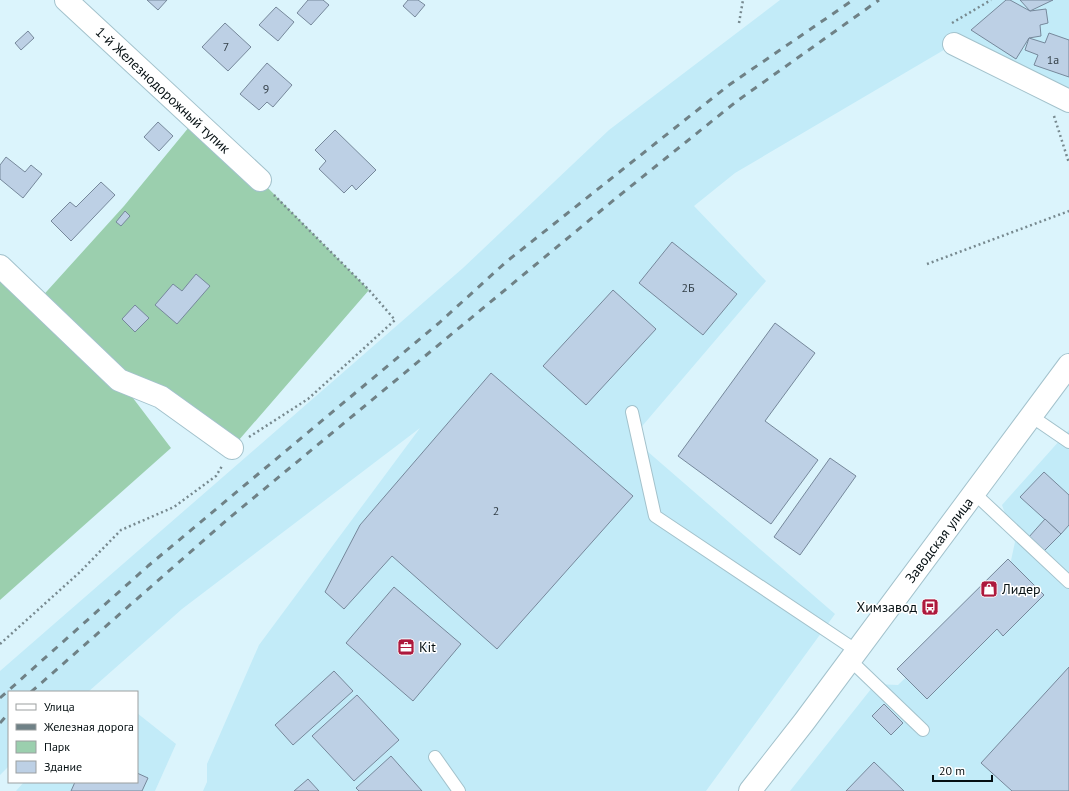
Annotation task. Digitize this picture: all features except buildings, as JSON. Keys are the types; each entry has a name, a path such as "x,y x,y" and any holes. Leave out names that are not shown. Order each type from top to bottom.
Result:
{"street":[{"name":"1-й Железнодорожный тупик","path":"66,0 260,180"},
{"path":"952,34 1045,89 1069,100"},
{"path":"0,266 119,380 161,397 232,448"},
{"name":"Заводская улица","path":"750,791 854,655 1069,366"}],"lane":[{"path":"632,412 655,516 854,655 923,730"},
{"path":"1031,416 1069,442"},
{"path":"974,493 1069,582"},
{"path":"435,757 459,791"}],"path":[{"path":"738,23 743,0"},
{"path":"952,34 991,0"},
{"path":"1045,89 1069,163"},
{"path":"0,644 80,572 121,530 174,507 216,476 232,448 308,399 395,320 369,290 260,180"},
{"path":"927,264 1069,211"}],"shaded area":[{"path":"780,0 1069,0 1069,101 954,44 735,173 694,206 766,281 632,438 835,614 706,791 203,791 207,782 207,764 259,645 420,428 182,609 89,691 8,691 8,767 0,775 0,671 463,268 609,130"},
{"path":"1069,430 1069,791 790,791 875,684 898,685 1007,579 1015,542 1002,505"},
{"path":"138,714 176,744 155,791 16,791 23,783 138,783"}],"green space":[{"path":"194,121 260,180 369,290 232,448 120,381 171,448 0,600 0,266 38,301 124,206"}],"railway":[{"path":"0,698 148,566 439,323 506,262 729,85 853,0"},
{"path":"32,691 228,519 615,199 737,101 879,0"},
{"path":"0,723 8,714"}],"place":[{"name":"Лидер","path":"989,589"},
{"name":"Химзавод","path":"930,607"},
{"name":"Kit","path":"406,647"}]}
